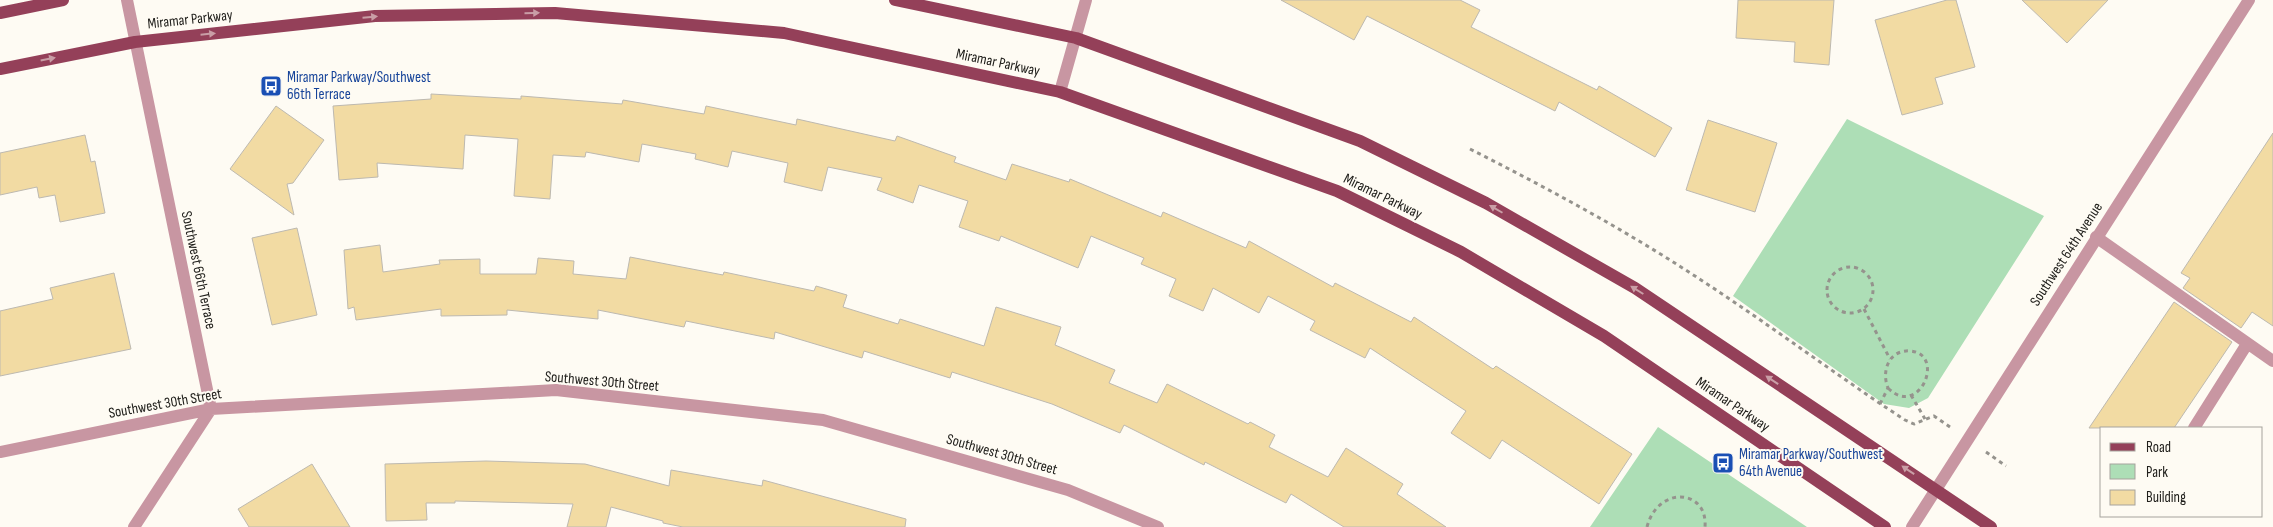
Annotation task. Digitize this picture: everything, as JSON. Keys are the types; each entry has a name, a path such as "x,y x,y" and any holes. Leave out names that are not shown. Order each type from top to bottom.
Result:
{"main road":[{"path":"0,13 63,0"},
{"path":"895,0 1076,38 1360,141 1486,203 1635,288 1991,527"},
{"name":"Miramar Parkway","path":"0,69 135,42 375,16 555,13 784,32 1060,92 1337,191 1461,252 1604,336 1884,527"}],"street":[{"name":"Southwest 66th Terrace","path":"127,0 211,408"},
{"path":"1060,92 1086,0"},
{"name":"Southwest 64th Avenue","path":"1912,527 2249,0"},
{"path":"2096,237 2273,361"},
{"path":"2195,427 2248,344"},
{"name":"Southwest 30th Street","path":"0,452 211,408 556,390 823,420 1068,490 1158,527"},
{"path":"134,527 211,408"}],"path":[{"path":"1470,149 1573,201 1635,238 1702,280 1880,404 1914,424 1934,416 2006,466"},
{"path":"1849,266 1857,267 1871,276 1873,293 1870,302 1864,309 1848,314 1832,308 1828,300 1829,283 1840,269 1849,266"},
{"path":"1864,309 1890,359"},
{"path":"1907,350 1916,352 1923,357 1927,364 1928,374 1926,382 1919,390 1911,395 1898,395 1888,388 1884,379 1885,369 1890,359 1898,353 1907,350"},
{"path":"1880,404 1888,388"},
{"path":"1911,395 1925,420"},
{"path":"1646,527 1650,516 1658,505 1669,498 1681,497 1693,500 1701,509 1706,520 1705,527"}],"green space":[{"path":"1847,119 2044,216 1928,398 1909,408 1884,404 1733,296"},
{"path":"1658,427 1807,527 1590,527"}],"building":[{"path":"1281,0 1460,0 1480,10 1471,27 1597,90 1599,86 1672,128 1655,157 1559,102 1555,111 1367,16 1354,40"},
{"path":"1738,0 1834,0 1829,65 1794,62 1795,42 1736,38"},
{"path":"1947,0 1956,0 1975,67 1935,78 1943,104 1902,115 1875,20"},
{"path":"2022,0 2108,0 2067,43"},
{"path":"431,94 521,99 521,96 622,104 623,100 704,114 706,106 796,125 797,119 895,141 897,136 956,157 954,162 1006,180 1012,164 1069,182 1070,179 1161,217 1163,212 1246,248 1249,241 1333,287 1335,283 1411,322 1414,317 1493,369 1496,366 1632,454 1599,504 1502,440 1490,459 1451,433 1466,411 1370,348 1365,358 1310,330 1315,321 1268,296 1259,313 1213,288 1203,311 1169,296 1176,279 1141,264 1144,258 1091,236 1078,268 1001,236 999,241 959,227 968,201 919,185 913,203 877,190 882,178 828,167 822,191 784,182 788,163 732,151 728,167 695,159 696,154 642,144 639,162 586,152 585,157 553,155 550,199 514,196 518,139 465,135 463,169 377,163 378,177 339,180 333,106 431,99"},
{"path":"276,106 324,140 293,183 287,184 294,215 230,169"},
{"path":"1708,120 1777,143 1755,212 1686,190"},
{"path":"2273,133 2273,326 2252,312 2241,328 2183,288 2190,278 2181,273"},
{"path":"85,135 91,162 95,161 105,213 60,222 55,195 39,198 37,187 0,195 0,153"},
{"path":"297,228 317,315 272,325 252,238"},
{"path":"380,245 383,272 440,264 439,260 480,259 480,274 536,274 538,258 574,261 573,274 626,279 630,257 723,275 724,272 814,291 816,286 847,295 843,307 898,324 900,319 984,346 996,307 1061,327 1055,345 1115,370 1109,383 1157,403 1167,384 1248,424 1250,422 1275,435 1269,447 1328,477 1346,448 1403,484 1397,494 1446,527 1344,527 1291,494 1286,503 1205,462 1204,465 1124,425 1120,433 1052,404 952,372 950,378 864,351 862,358 775,332 774,339 686,321 684,327 598,310 598,319 507,310 507,315 441,316 441,309 356,320 354,307 348,309 344,250"},
{"path":"114,273 131,349 0,376 0,311 53,299 50,288"},
{"path":"2174,302 2232,342 2175,427 2089,428"},
{"path":"486,461 585,464 669,486 671,470 762,486 763,480 906,519 905,527 683,527 611,507 606,527 567,527 573,504 455,501 455,503 426,503 427,520 386,521 385,464"},
{"path":"312,464 350,527 249,527 238,509"}],"place":[{"name":"Miramar Parkway/Southwest 66th Terrace","path":"271,86"},
{"name":"Miramar Parkway/Southwest 64th Avenue","path":"1723,463"}]}
